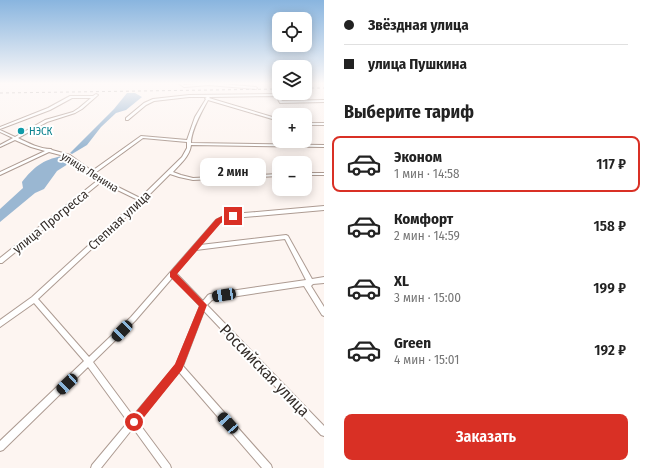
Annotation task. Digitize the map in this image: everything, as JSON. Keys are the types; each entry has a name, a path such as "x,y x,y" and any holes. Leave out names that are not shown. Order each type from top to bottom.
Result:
{"street":[{"path":"0,128 55,105"},
{"path":"0,146 15,139 38,124 52,119 65,117 79,110 85,105"},
{"path":"128,119 144,105"},
{"name":"Степная улица","path":"0,324 34,299 142,200 184,158 189,148 189,142 197,117 204,105"},
{"path":"232,105 272,118"},
{"path":"41,112 52,119"},
{"path":"312,124 324,124"},
{"name":"улица Ленина","path":"0,131 32,146 69,156 91,174 142,200"},
{"path":"91,174 142,137 189,142 324,146"},
{"path":"0,174 50,150"},
{"path":"170,172 193,179 272,175"},
{"path":"312,174 324,174"},
{"name":"улица Прогресса","path":"0,261 101,180"},
{"path":"0,447 90,363 133,319 218,221 224,218 324,208"},
{"path":"195,248 286,236 324,313"},
{"name":"Российская улица","path":"172,274 324,432"},
{"path":"95,468 179,367 203,305 210,297 324,280"},
{"path":"34,299 90,363 168,468"},
{"path":"179,367 268,468"}],"water":[{"path":"117,105 132,105 126,110 116,113 101,127 87,145 72,154 70,153"},
{"path":"62,156 66,158 68,164 57,171 44,189 35,193 0,222 0,209 23,188 22,182 30,172 44,162"}],"place":[{"name":"НЭСК","path":"21,131"}],"route":[{"path":"134,422 179,367 203,305 172,274 218,221 233,216"}]}
